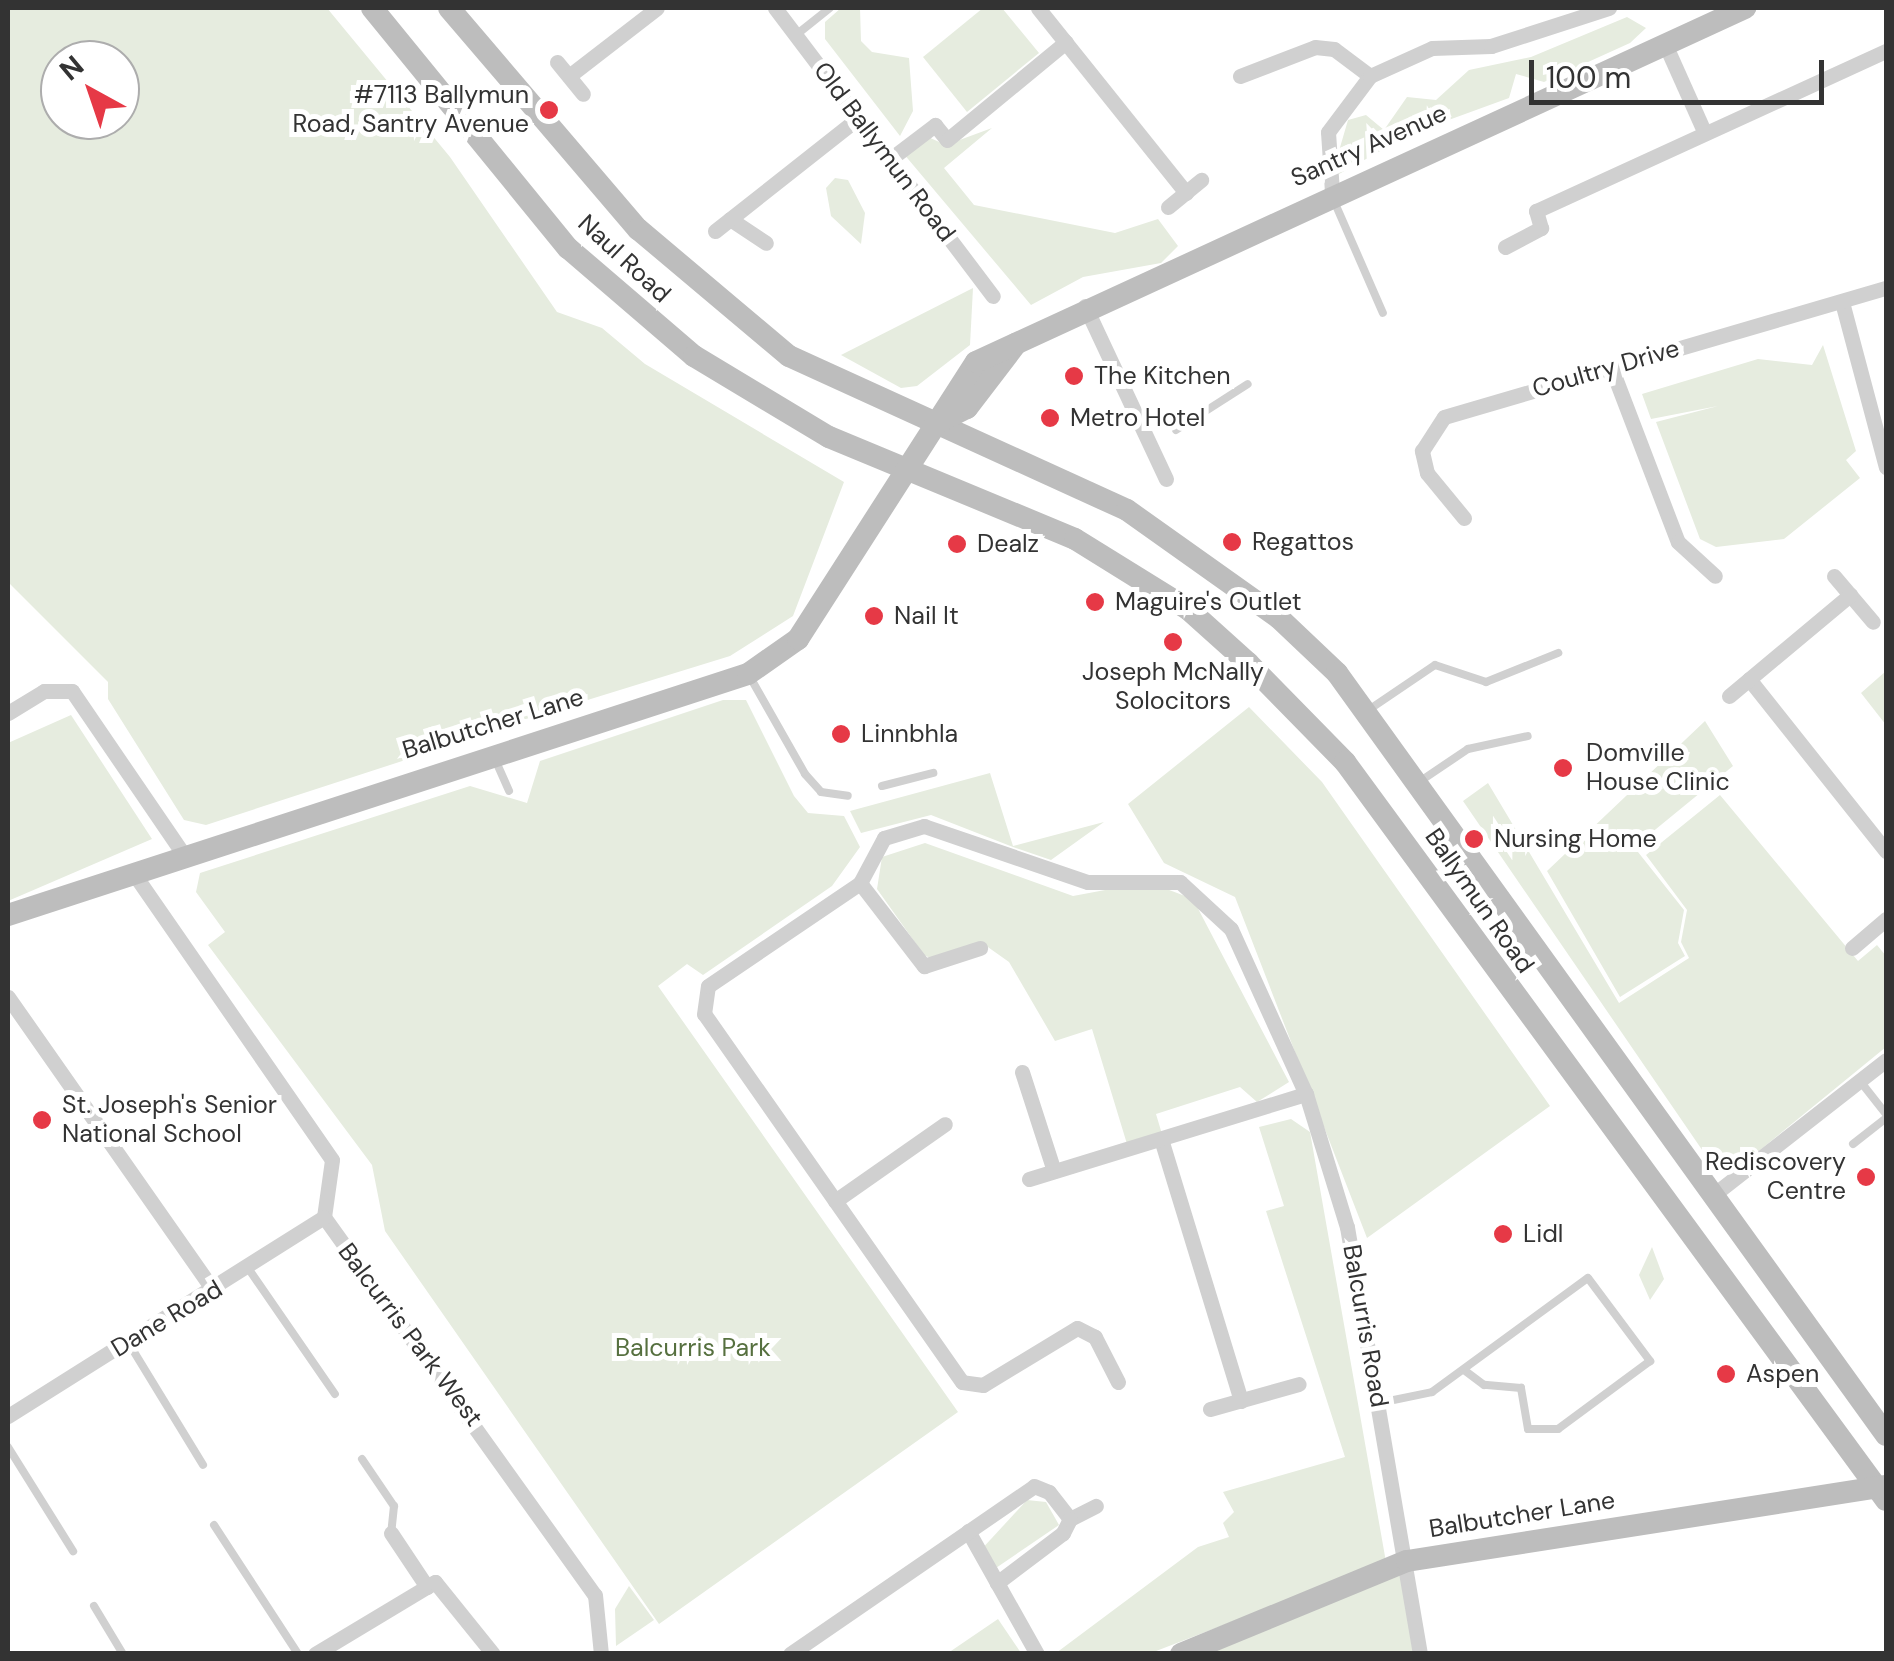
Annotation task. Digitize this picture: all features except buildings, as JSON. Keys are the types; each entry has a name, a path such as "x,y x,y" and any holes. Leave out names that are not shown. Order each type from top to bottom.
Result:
{"main road":[{"name":"Naul Road","path":"372,8 544,219 632,309 724,379 905,470"},
{"name":"Naul Road","path":"449,8 577,162 706,292 814,370 936,424"},
{"name":"Santry Avenue","path":"905,470 936,424 967,408 1019,340 1332,192 1745,8"},
{"name":"Ballymun Road","path":"936,424 1127,510 1279,618 1367,712 1886,1436"},
{"name":"Balbutcher Lane","path":"8,915 182,852 748,674 798,639 905,470"},
{"name":"Ballymun Road","path":"905,470 1075,539 1140,576 1248,663 1345,762 1883,1491"},
{"name":"Balbutcher Lane","path":"1180,1654 1407,1562 1883,1491"}],"street":[{"path":"569,76 657,8"},
{"name":"Old Ballymun Road","path":"775,8 993,296"},
{"path":"1038,8 1186,192"},
{"path":"1332,192 1328,132 1370,76 1432,48 1491,46 1609,8"},
{"path":"889,160 935,125 947,140 1066,42"},
{"path":"1666,44 1704,131"},
{"path":"1240,76 1314,47 1334,49 1370,76"},
{"path":"1504,246 1541,228 1536,211 1886,51"},
{"path":"556,62 583,94"},
{"path":"715,230 857,119"},
{"path":"1168,207 1201,180"},
{"path":"730,219 766,243"},
{"name":"Coultry Drive","path":"1464,518 1427,474 1427,430 1444,416 1886,288"},
{"path":"1842,302 1886,467"},
{"path":"1085,306 1166,479"},
{"path":"1611,367 1678,542 1714,576"},
{"path":"1834,576 1873,622"},
{"path":"1728,696 1850,595"},
{"path":"1749,680 1886,851"},
{"path":"8,713 44,692 72,690 182,852"},
{"name":"Balcurris Road","path":"860,883 884,838 924,826 1088,882 1180,882 1231,929 1306,1094 1347,1227 1420,1654"},
{"name":"Balcurris Park West","path":"132,871 332,1160 324,1218 594,1596 601,1654"},
{"path":"980,948 924,966 860,883 700,999 962,1382 983,1385 1077,1328 1096,1336 1118,1382"},
{"path":"1852,948 1886,919"},
{"path":"8,998 214,1290"},
{"path":"1712,1196 1886,1060"},
{"path":"1022,1072 1054,1171"},
{"path":"1029,1179 1306,1094"},
{"path":"836,1201 945,1124"},
{"path":"1160,1139 1240,1401"},
{"name":"Dane Road","path":"8,1416 324,1218"},
{"path":"1210,1409 1299,1384"},
{"path":"790,1654 1034,1486 1070,1519"},
{"path":"998,1583 1070,1519 1096,1506"},
{"path":"968,1532 1037,1654"},
{"path":"391,1533 427,1587"},
{"path":"319,1652 427,1587 444,1583 493,1654"}],"lane":[{"path":"796,35 830,8"},
{"path":"1332,192 1382,313"},
{"path":"1176,430 1248,384"},
{"path":"1367,712 1436,666 1486,682 1558,653"},
{"path":"748,674 805,774 821,792 848,796"},
{"path":"1418,782 1468,749 1528,736"},
{"path":"493,753 509,791"},
{"path":"882,786 932,773"},
{"path":"1854,1144 1886,1116 1860,1080"},
{"path":"248,1268 335,1394"},
{"path":"1378,1404 1432,1392 1588,1278 1650,1361 1558,1429 1528,1429 1521,1388 1484,1385 1464,1370"},
{"path":"128,1342 203,1465"},
{"path":"8,1447 73,1551"},
{"path":"362,1459 394,1506 391,1533"},
{"path":"214,1525 298,1654"},
{"path":"94,1606 123,1654"}],"green space":[{"path":"8,8 327,8 450,157 557,312 602,328 645,364 844,482 793,616 730,656 526,719 495,718 482,735 206,825 184,820 108,699 108,682 8,582"},
{"path":"841,8 860,8 861,41 872,52 909,58 913,111 900,136 825,39 825,22"},
{"path":"983,8 1002,8 1039,53 967,112 923,57"},
{"path":"1627,17 1646,28 1630,43 1544,82 1516,74 1509,98 1413,133 1339,174 1334,168 1348,120 1366,115 1384,130 1407,97 1436,100 1469,70 1531,57"},
{"path":"992,128 944,168 974,205 1115,233 1158,219 1178,246 1161,263 1083,277 1031,305 903,153 928,137 946,145"},
{"path":"835,178 848,180 865,213 861,244 831,216 826,188"},
{"path":"973,288 970,345 917,386 901,388 841,355"},
{"path":"1823,345 1856,451 1846,460 1860,478 1784,539 1716,547 1700,539 1656,422 1718,406 1651,419 1642,394 1758,359 1812,365"},
{"path":"1886,671 1886,725 1861,693"},
{"name":"Balcurris Park","path":"723,700 746,700 794,796 808,813 844,816 860,847 832,886 703,975 687,964 658,986 958,1412 659,1624 385,1231 372,1165 208,945 225,932 196,892 200,873 470,786 527,803 540,761"},
{"path":"1249,707 1322,782 1550,1106 1367,1238 1235,897 1164,863 1128,804"},
{"path":"71,715 152,839 8,901 8,743"},
{"path":"1705,721 1733,766 1634,847 1684,910 1678,943 1685,956 1620,997 1547,871"},
{"path":"990,773 1013,846 1104,822 1051,860 1013,847 931,815 861,833 850,811"},
{"path":"1488,783 1619,1003 1689,958 1681,942 1687,910 1646,855 1720,795 1858,961 1877,945 1886,956 1886,1047 1738,1168 1709,1160 1463,801"},
{"path":"925,843 1073,896 1148,882 1193,899 1289,1082 1257,1102 1240,1087 1156,1114 1162,1134 1127,1144 1092,1029 1055,1041 1009,962 985,945 936,961 924,955 877,889 882,857"},
{"path":"1291,1119 1310,1132 1386,1562 1151,1653 1056,1653 1198,1547 1229,1537 1223,1523 1234,1512 1223,1492 1345,1457 1266,1211 1284,1206 1259,1127"},
{"path":"1652,1247 1664,1279 1650,1300 1639,1275"},
{"path":"1027,1500 1046,1502 1059,1525 993,1570 979,1552"},
{"path":"1406,1562 1420,1653 1187,1654"},
{"path":"629,1586 654,1620 616,1646 615,1609"},
{"path":"998,1619 1021,1653 948,1653"}],"place":[{"name":"#7113 Ballymun Road, Santry Avenue","path":"549,110"},
{"name":"The Kitchen","path":"1074,376"},
{"name":"Metro Hotel","path":"1050,418"},
{"name":"Regattos","path":"1232,542"},
{"name":"Dealz","path":"957,544"},
{"name":"Maguire's Outlet","path":"1095,602"},
{"name":"Nail It","path":"874,616"},
{"name":"Joseph McNally Solocitors","path":"1173,642"},
{"name":"Linnbhla","path":"841,734"},
{"name":"Domville House Clinic","path":"1563,768"},
{"name":"Nursing Home","path":"1474,839"},
{"name":"St. Joseph's Senior National School","path":"42,1120"},
{"name":"Rediscovery Centre","path":"1866,1177"},
{"name":"Lidl","path":"1503,1234"},
{"name":"Aspen","path":"1726,1374"}]}
